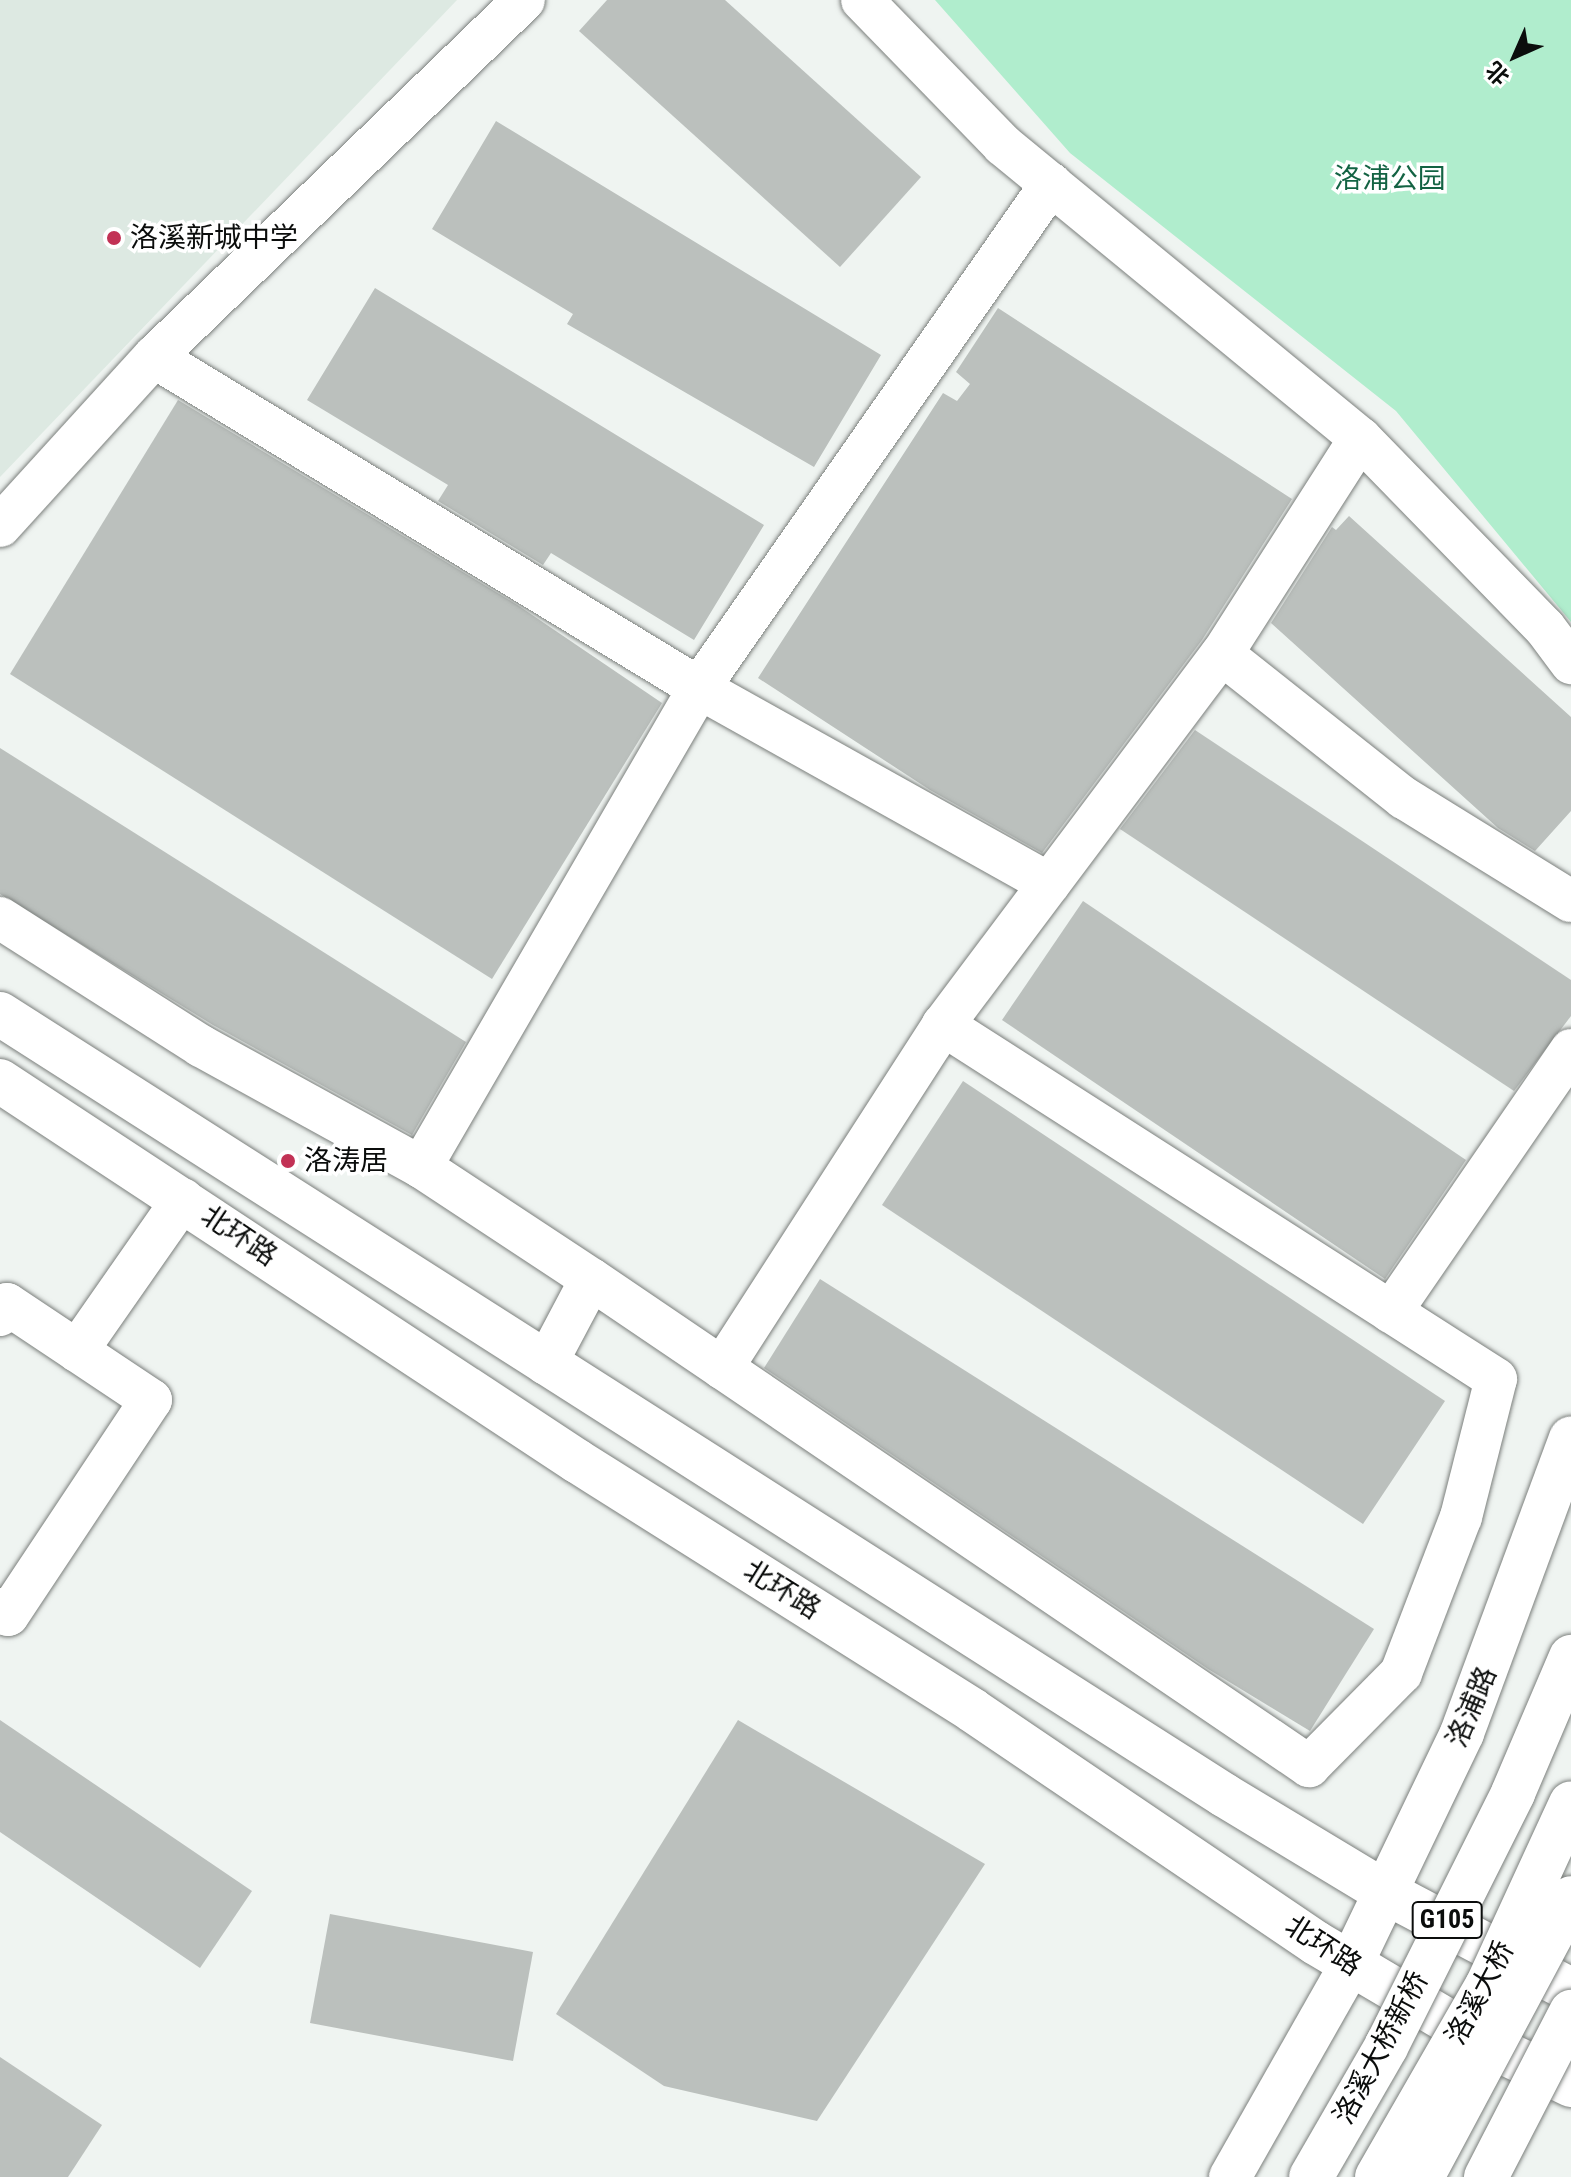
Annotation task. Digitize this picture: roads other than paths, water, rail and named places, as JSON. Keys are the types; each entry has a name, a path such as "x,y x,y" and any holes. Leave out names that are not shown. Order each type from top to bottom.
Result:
{"main road":[{"name":"北环路","path":"0,1014 1050,1687 1385,1892 1571,1990"},
{"name":"北环路","path":"0,1081 577,1461 972,1710 1351,1964 1560,2080"},
{"name":"洛浦路","path":"1351,1964 1468,1719 1571,1439"},
{"name":"洛溪大桥新桥","path":"1311,2177 1386,2047 1513,1793 1571,1657"},
{"name":"洛溪大桥","path":"1377,2177 1487,1986 1571,1803"},
{"name":"洛溪大桥","path":"1422,2177 1571,1898"},
{"path":"1486,2177 1571,2012"},
{"path":"1560,2080 1571,2034"}],"street":[{"path":"0,526 154,357 524,0"},
{"path":"862,0 1003,145 1360,438 1545,628 1571,663"},
{"path":"421,1167 699,688 1051,184"},
{"path":"154,357 699,688 1049,884"},
{"path":"722,1368 943,1025 1222,654 1360,438"},
{"path":"1222,654 1404,798 1571,901"},
{"path":"0,918 201,1046 421,1167 1309,1766 1401,1673 1461,1517 1496,1379 943,1025"},
{"path":"1391,1312 1571,1050"},
{"path":"77,1351 183,1199"},
{"path":"546,1364 591,1279"},
{"path":"0,1315 7,1304 151,1400 8,1615 0,1609"},
{"path":"1230,2177 1351,1964"},
{"path":"1496,2177 1560,2080"}],"place":[{"name":"洛溪新城中学","path":"114,238"},
{"name":"洛涛居","path":"288,1161"}],"park label":[{"name":"洛浦公园","path":"1390,179"}]}
